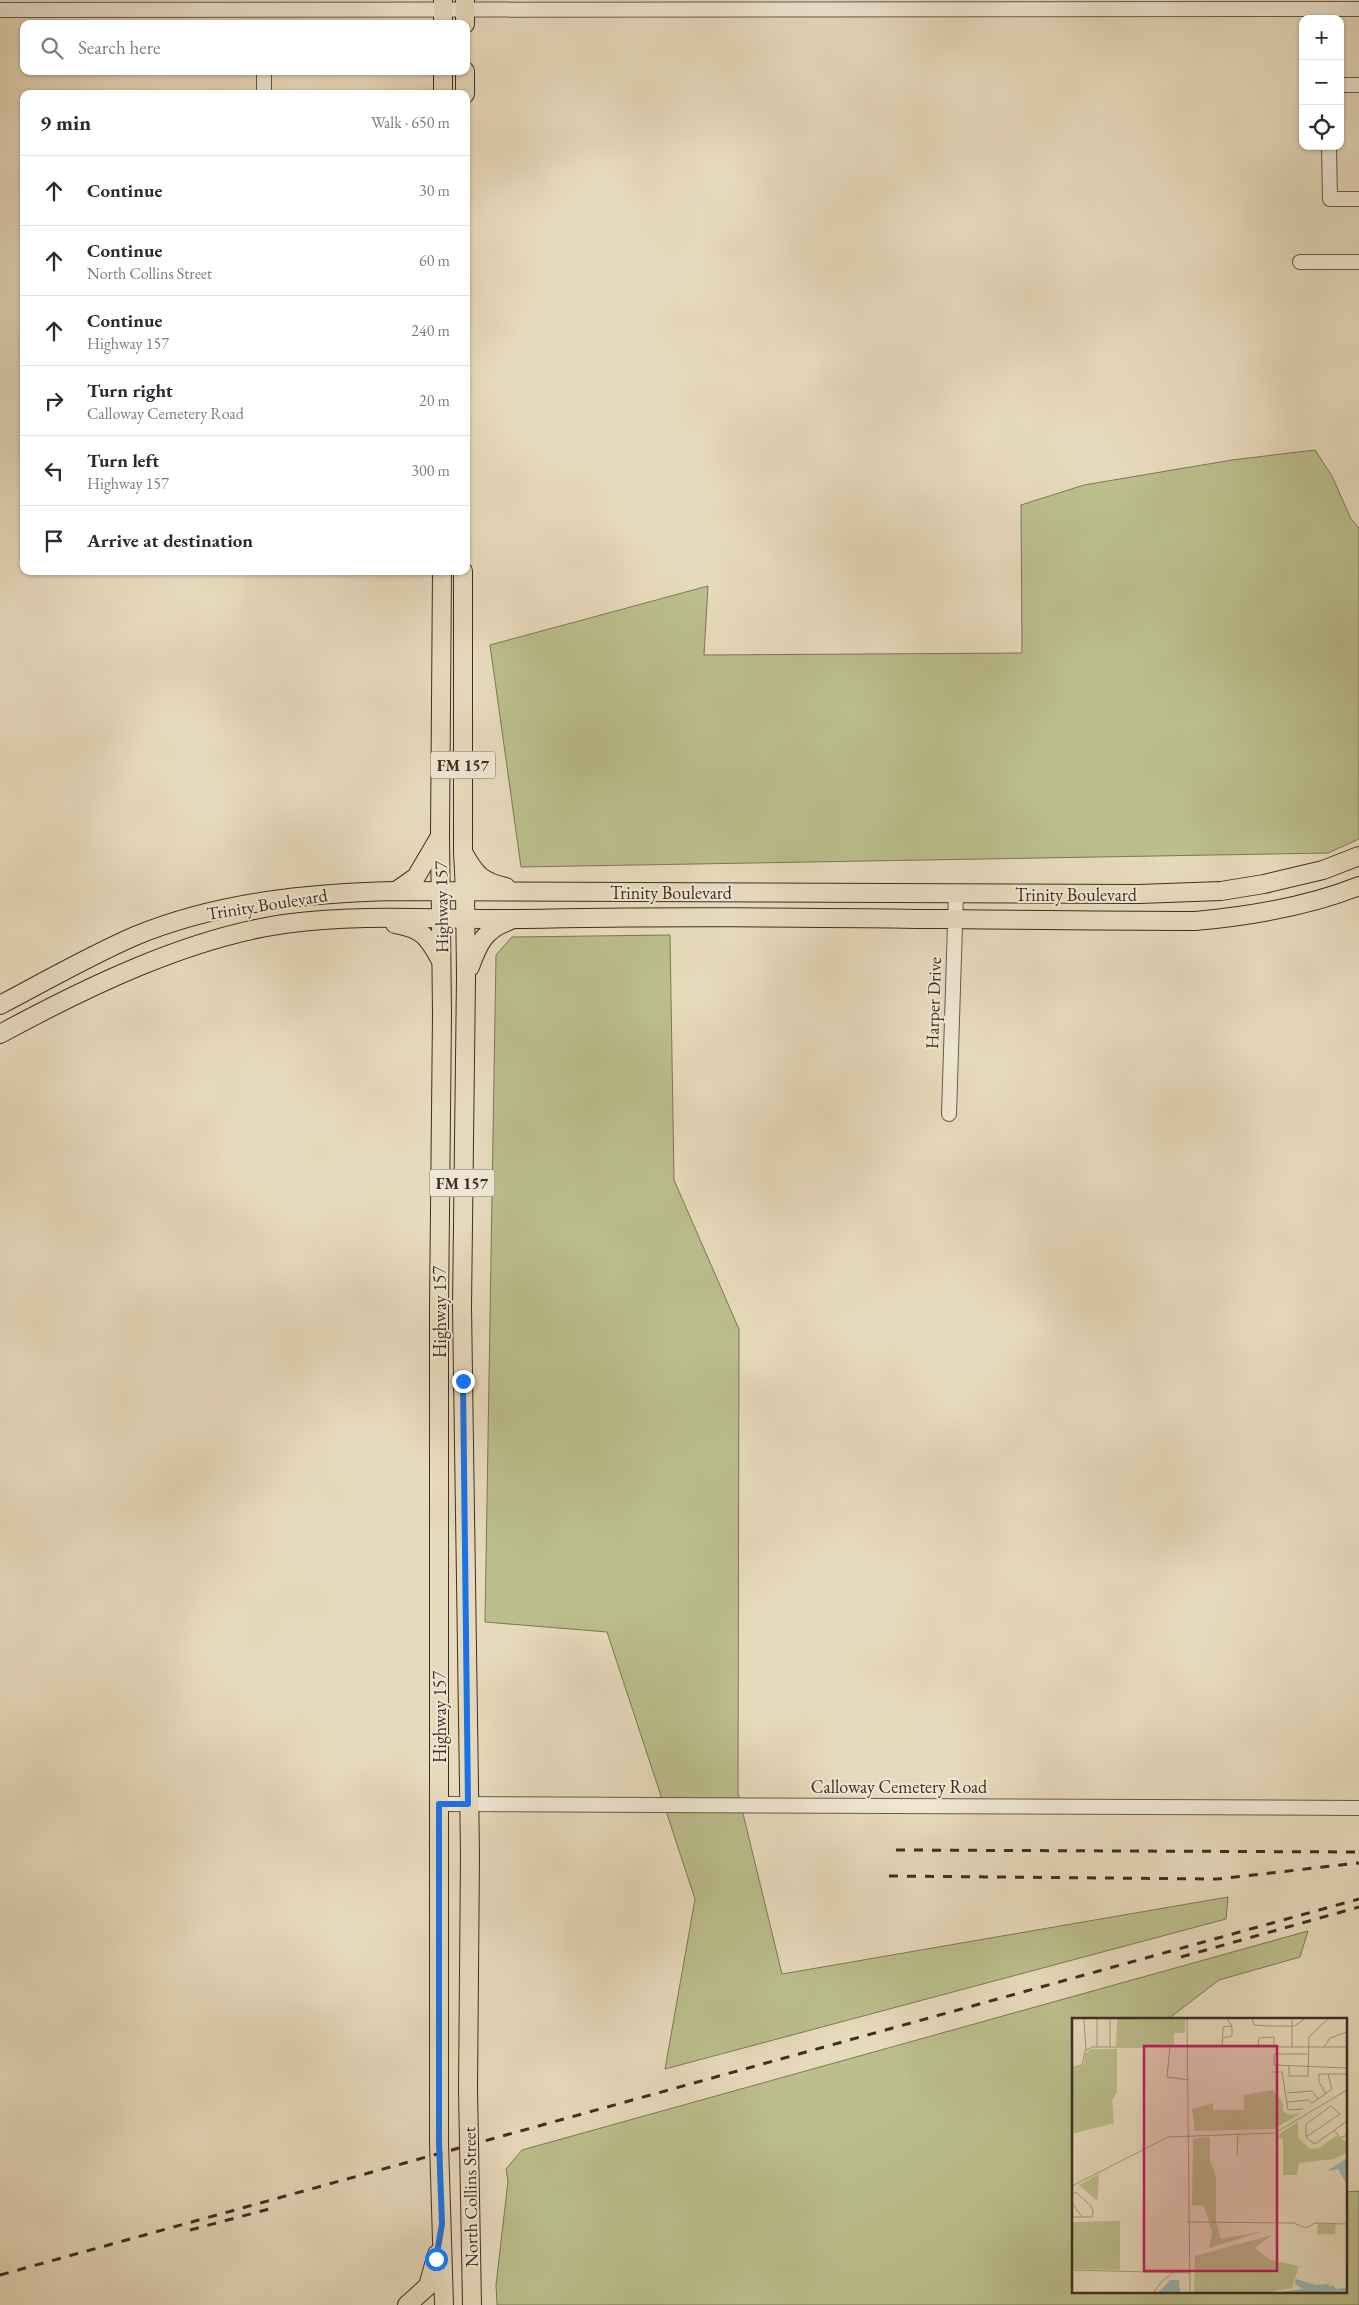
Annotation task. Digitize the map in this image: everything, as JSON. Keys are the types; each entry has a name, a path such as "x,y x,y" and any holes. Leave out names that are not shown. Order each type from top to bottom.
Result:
{"main road":[{"path":"443,75 443,90"},
{"path":"465,75 465,90"},
{"name":"Highway 157","path":"439,2143 439,1290 442,963 440,835 442,575"},
{"name":"Highway 157","path":"463,575 463,852 466,892 466,977 462,1291 468,1804 468,2089"},
{"path":"396,891 416,878 440,835"},
{"path":"463,852 475,873 490,884 520,892"},
{"name":"Trinity Boulevard","path":"0,1005 136,936 198,915 304,896 396,891 441,893 1139,894 1221,891 1297,877 1359,857"},
{"name":"Trinity Boulevard","path":"0,1034 145,963 214,941 283,924 370,918 687,917 1194,921 1236,918 1287,908 1337,895 1359,886"},
{"path":"687,892 687,917"},
{"path":"370,918 413,927 428,938 442,963"},
{"path":"466,977 478,945 489,930 515,919"},
{"path":"439,1290 462,1291"},
{"name":"North Collins Street","path":"468,2089 472,2305"},
{"name":"North Collins Street","path":"439,2143 444,2305"},
{"path":"407,2305 428,2286 436,2259 442,2224"}],"street":[{"path":"0,10 266,18 443,12 798,5 1331,4 1359,9"},
{"path":"264,75 264,90"},
{"path":"1344,85 1359,85"},
{"path":"1329,150 1330,199 1359,199"},
{"path":"1300,262 1359,262"},
{"name":"Harper Drive","path":"949,1114 956,893"},
{"name":"Calloway Cemetery Road","path":"439,1804 1359,1808"}],"green space":[{"path":"1315,450 1332,476 1351,519 1359,528 1359,839 1328,853 521,867 490,645 708,586 704,655 1022,653 1021,505 1084,485 1232,460"},
{"path":"670,935 674,1180 739,1329 738,1793 782,1974 1228,1897 1226,1919 665,2069 695,1899 607,1632 485,1622 496,955 512,937"},
{"path":"1308,1931 1300,1957 1219,1980 1169,2018 1072,2018 1072,2292 1346,2292 1346,2192 1359,2191 1359,2305 497,2305 496,2285 508,2181 506,2169 522,2150"}],"railway":[{"path":"896,1850 1359,1852"},
{"path":"889,1876 1217,1879 1359,1863"},
{"path":"0,2275 1359,1899"},
{"path":"1181,1957 1359,1907"},
{"path":"190,2230 273,2208"}],"route":[{"path":"436,2259 442,2224 439,2143 439,1804 468,1804 463,1381"}]}
